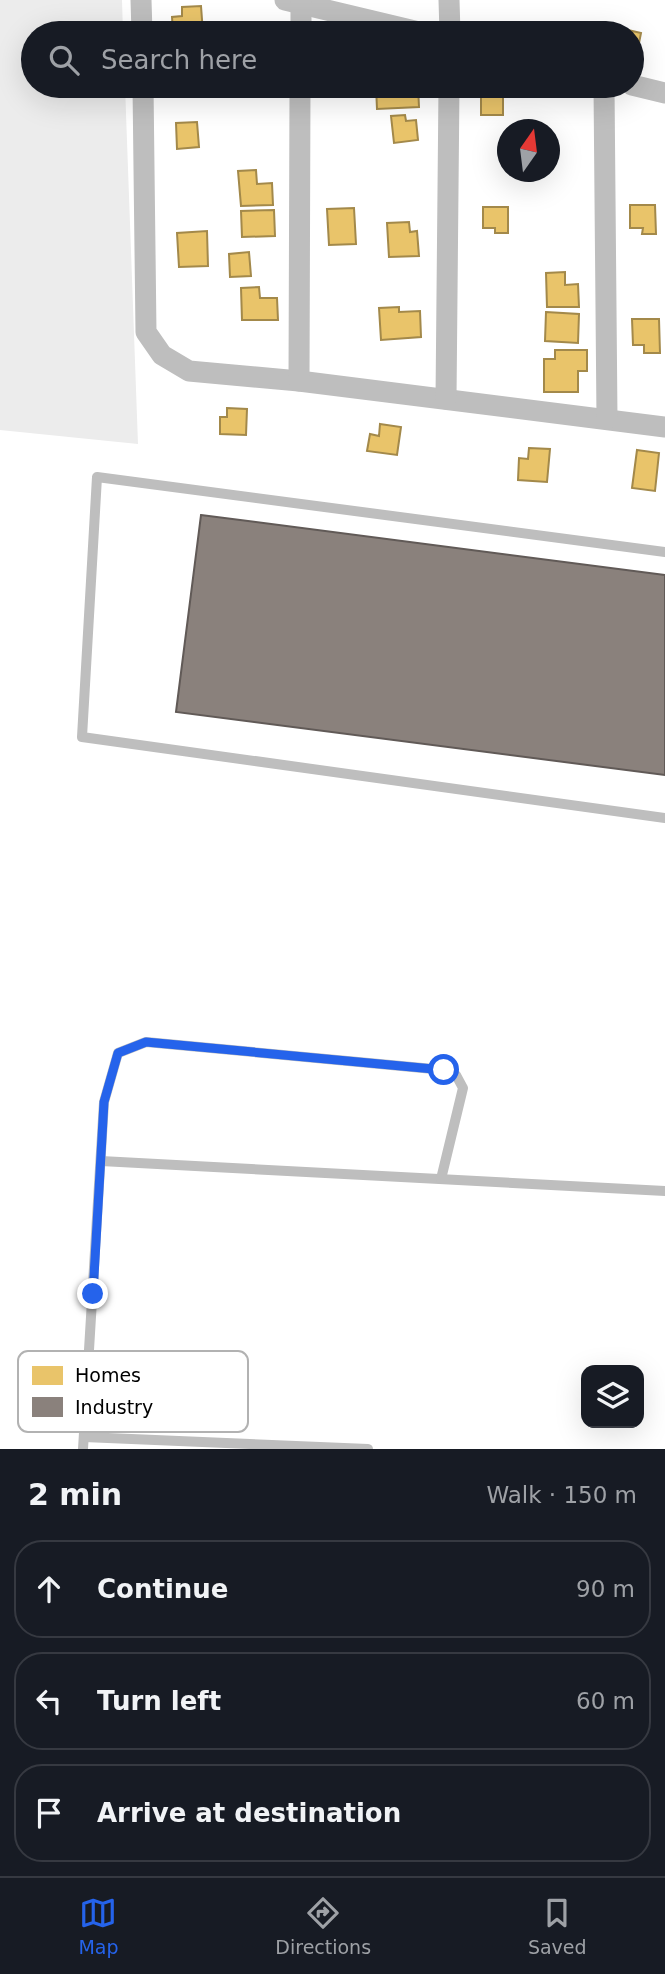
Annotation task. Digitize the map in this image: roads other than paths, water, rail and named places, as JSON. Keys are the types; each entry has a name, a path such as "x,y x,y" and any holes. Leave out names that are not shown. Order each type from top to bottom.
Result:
{"street":[{"path":"141,0 142,21"},
{"path":"449,0 450,21"},
{"path":"298,21 293,2 373,21"},
{"path":"644,88 665,93"},
{"path":"143,98 146,332 162,355 188,371 299,381 665,427"},
{"path":"299,381 300,98"},
{"path":"446,399 449,98"},
{"path":"604,98 607,419"}],"lane":[{"path":"665,552 97,477 82,737 665,818"},
{"path":"89,1351 104,1102 118,1053 146,1042 444,1070 456,1075 463,1088 441,1179"},
{"path":"101,1161 665,1191"},
{"path":"83,1443 368,1449"}]}
